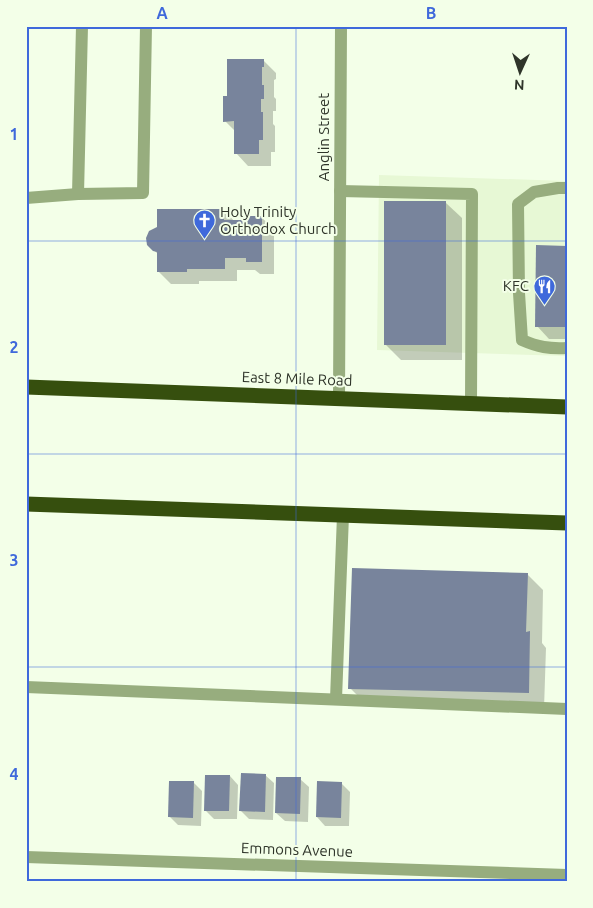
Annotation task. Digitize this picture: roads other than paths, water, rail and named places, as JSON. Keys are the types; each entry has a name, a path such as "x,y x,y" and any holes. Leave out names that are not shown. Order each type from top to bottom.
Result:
{"highway":[{"name":"East 8 Mile Road","path":"26,387 567,407"},
{"path":"26,504 567,523"}],"street":[{"path":"78,194 82,26"},
{"path":"26,198 78,194 143,193 146,26"},
{"name":"Anglin Street","path":"339,398 341,26"},
{"path":"567,188 534,192 518,204 519,293 522,340 536,346 559,349 567,348"},
{"path":"340,190 472,194 471,403"},
{"path":"336,700 343,515"},
{"path":"26,687 567,709"},
{"name":"Emmons Avenue","path":"26,857 567,875"}],"place":[{"name":"Holy Trinity Orthodox Church","path":"204,240"},
{"name":"KFC","path":"545,305"}]}
